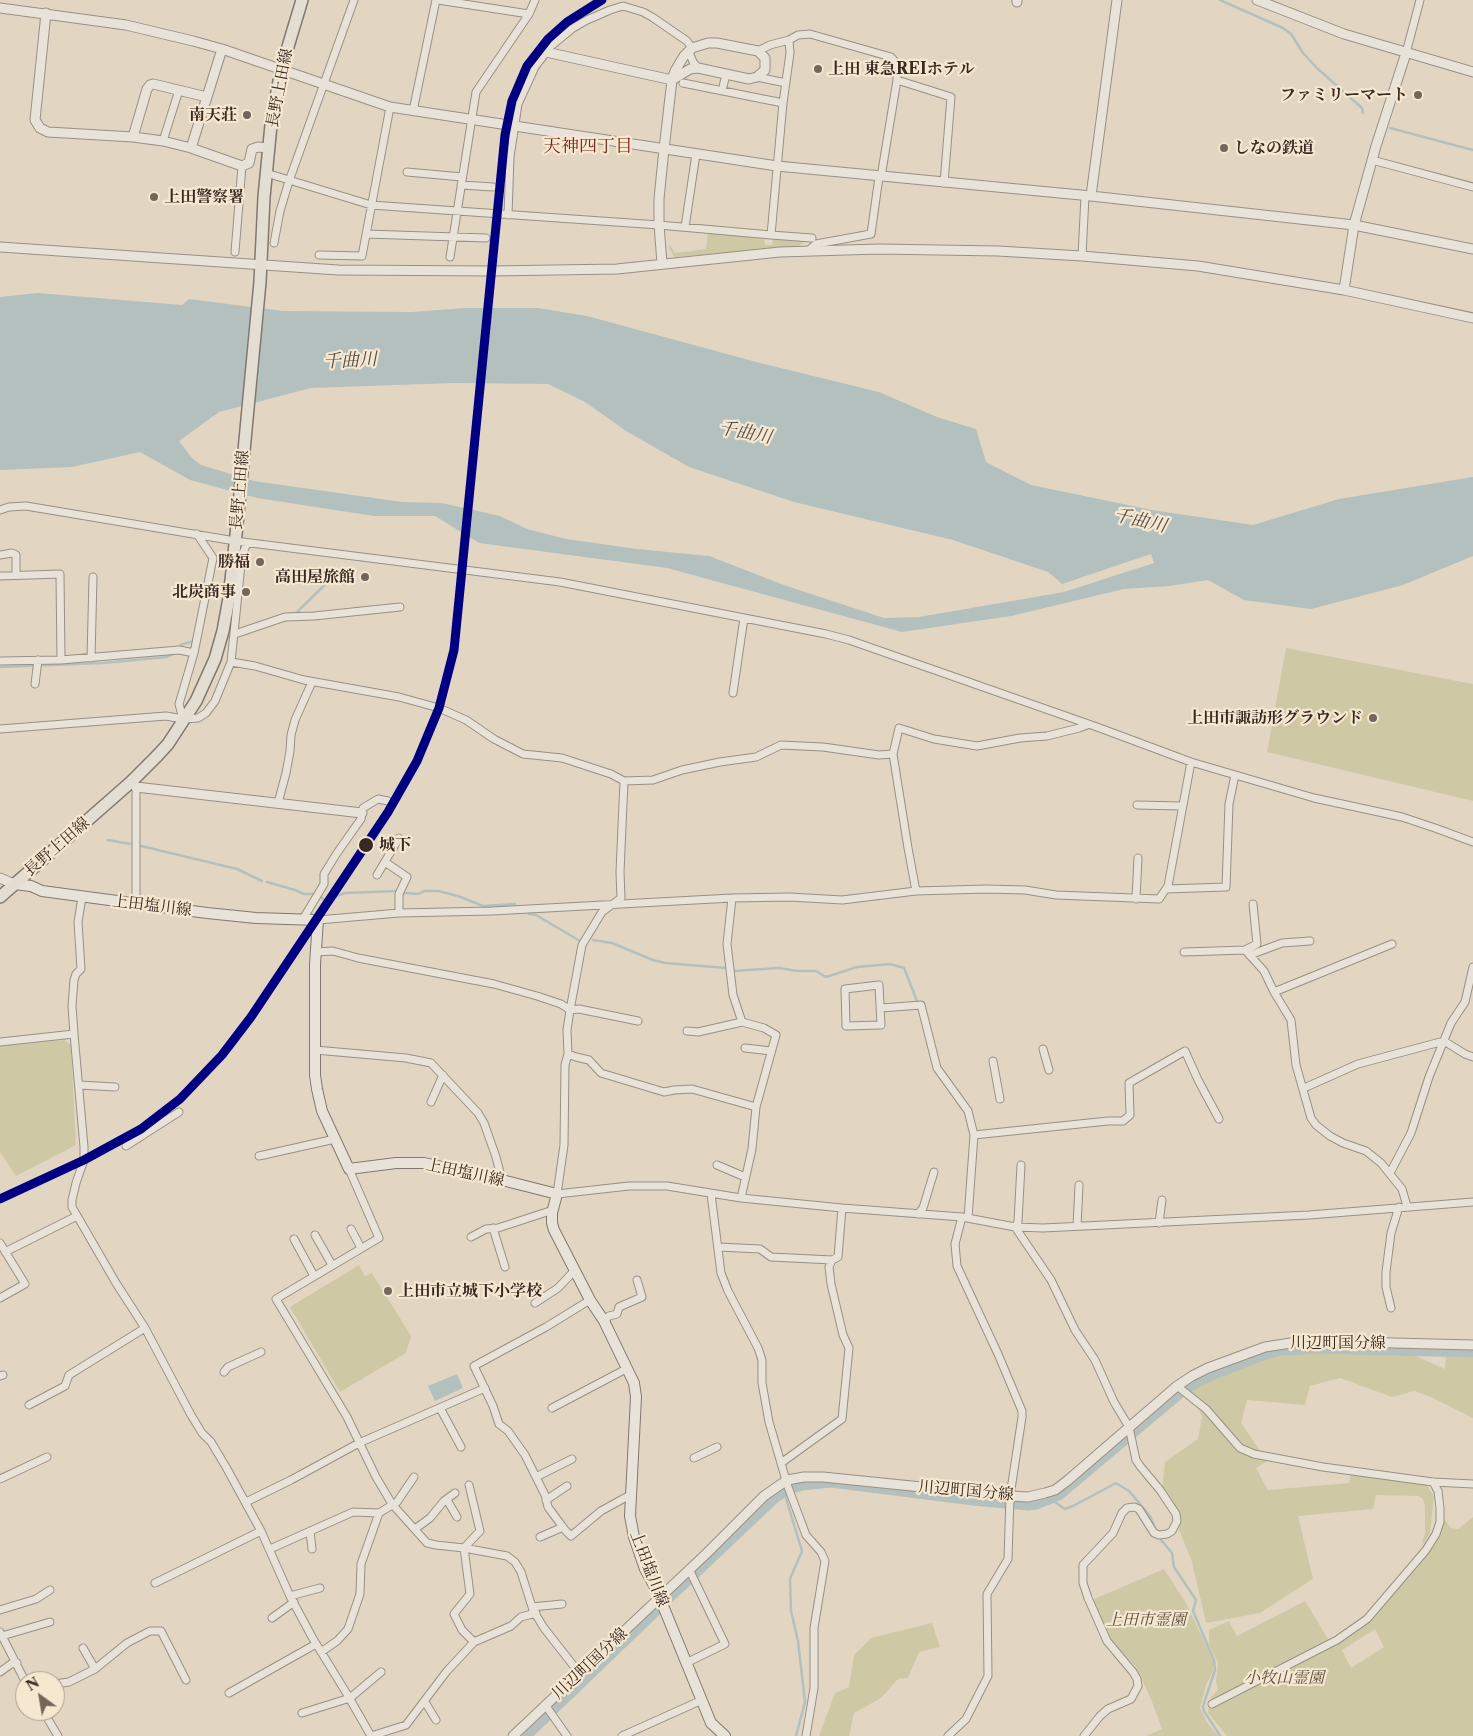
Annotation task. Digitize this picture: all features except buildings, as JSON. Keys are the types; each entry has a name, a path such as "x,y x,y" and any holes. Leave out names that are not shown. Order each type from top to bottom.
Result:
{"main road":[{"name":"長野上田線","path":"0,897 133,785 168,744 196,701 208,676 223,631 240,540 260,282 266,173 275,95 302,0"},
{"name":"上田塩川線","path":"14,884 31,886 42,891 82,897 256,918 318,920"},
{"path":"318,920 315,1050 318,1100 349,1169"},
{"name":"上田塩川線","path":"349,1169 396,1163 424,1163 557,1194 552,1210 554,1230 590,1300 604,1321 634,1383 636,1398 630,1495 630,1516 634,1537 645,1569 688,1662 712,1723 725,1736"}],"street":[{"path":"274,243 280,211 289,181 354,0"},
{"path":"413,111 437,0 482,3 529,14"},
{"path":"450,258 476,92 529,14 535,0"},
{"path":"1082,256 1088,196 1117,0"},
{"path":"1257,0 1344,34 1473,72"},
{"path":"1344,290 1354,225 1420,0"},
{"path":"508,215 510,157 518,104 535,67 560,38 580,24 621,3 643,12 687,41 693,62 698,68"},
{"path":"0,8 126,25 222,49 390,107 413,111 777,166 1088,196 1354,225 1473,248"},
{"path":"46,14 36,120 40,128 48,132 133,137 163,141 191,148 242,166 248,163 252,148 269,148"},
{"path":"758,51 804,33 891,56 897,64 897,80 871,234 816,244 808,252"},
{"path":"771,235 783,103 790,52 789,40"},
{"path":"662,263 658,225 664,149 672,80 679,64 690,50 708,43 717,43 758,51 763,54 766,62 765,70 757,77"},
{"path":"191,148 222,49"},
{"path":"546,52 672,80 690,70 698,68 749,79 757,77 786,82"},
{"path":"722,90 726,74"},
{"path":"897,80 952,97 944,183"},
{"path":"683,83 783,103"},
{"path":"133,137 150,85 154,84 207,97"},
{"path":"163,141 179,90"},
{"path":"319,255 362,256 390,107"},
{"path":"685,227 696,154"},
{"path":"1372,160 1473,187"},
{"path":"235,252 242,166"},
{"path":"408,172 493,187"},
{"path":"266,173 371,205 812,238"},
{"path":"366,234 486,238"},
{"path":"0,247 338,270 492,271 617,269 780,252 879,249 998,251 1198,266 1344,290 1473,318"},
{"path":"0,510 9,507 26,506 197,534 560,582 788,626 849,640 1191,762 1314,798 1402,817 1473,842"},
{"path":"183,719 179,704 194,653 213,558 197,534"},
{"path":"0,729 166,716 183,719 198,718 206,713 215,701 231,662 242,555 240,540"},
{"path":"0,555 16,555 16,575"},
{"path":"0,576 60,574 61,660"},
{"path":"91,658 92,577"},
{"path":"235,634 285,617 314,616 400,607"},
{"path":"733,693 744,618"},
{"path":"0,661 61,660 179,650 194,653"},
{"path":"35,684 38,660"},
{"path":"231,662 312,682 399,697 439,708 466,720 494,739 523,754 568,759 611,774 624,782 653,780 682,770 756,757 781,745 879,755 893,754"},
{"path":"278,803 286,772 295,720 312,682"},
{"path":"916,891 893,754 899,728 934,739 977,746 1047,736 1079,728 1087,724"},
{"path":"318,920 399,913 492,911 732,898 790,897 842,900 916,891 1015,890 1056,895 1160,899 1168,886 1191,762"},
{"path":"1166,889 1226,887 1229,804 1235,775"},
{"path":"624,782 620,872 621,898 602,912 582,944 570,1010 567,1030 568,1054 564,1065 564,1145 557,1194 629,1186 667,1186 741,1198 965,1217 1015,1227 1043,1228 1309,1215 1473,1202"},
{"path":"136,903 133,785 362,813"},
{"path":"304,919 324,884 324,874 361,819 363,808 378,799 388,801"},
{"path":"1137,806 1182,806"},
{"path":"378,875 399,838"},
{"path":"1136,899 1138,858"},
{"path":"385,862 406,877 399,894 399,913"},
{"path":"0,878 14,884"},
{"path":"82,897 78,922 81,969 76,974 73,998 84,1160 76,1182 72,1208 145,1328 185,1405 202,1433 211,1442 246,1502 270,1549 292,1599 316,1644 371,1736 406,1725 447,1671 474,1642 511,1626 521,1617 534,1610 562,1604"},
{"path":"732,898 727,944 733,995 742,1022"},
{"path":"1248,952 1257,944 1254,904"},
{"path":"1184,952 1248,952 1282,943 1310,941"},
{"path":"1274,992 1392,944"},
{"path":"316,952 333,952 494,984 538,996 561,1004 570,1010 579,1009 638,1021"},
{"path":"1248,952 1264,971 1291,1020 1296,1065 1311,1118 1316,1125 1330,1136 1366,1151 1381,1163 1402,1189 1403,1207 1391,1233 1386,1272 1386,1287 1391,1308"},
{"path":"1390,1174 1411,1133 1429,1077 1451,1023 1465,1002 1473,967"},
{"path":"878,985 880,1008 881,1025 846,1026 845,989 878,985"},
{"path":"880,1008 921,1005 936,1068 968,1110 974,1135 965,1217 955,1244 955,1260 1022,1411 1010,1496 1008,1559 987,1594 988,1676 966,1719 948,1736"},
{"path":"687,1032 698,1032 742,1022 764,1028 776,1036 756,1107 752,1149 741,1198"},
{"path":"0,1042 74,1034"},
{"path":"1304,1088 1358,1064 1444,1041 1473,1057"},
{"path":"745,1048 771,1050"},
{"path":"1043,1049 1049,1070"},
{"path":"315,1050 414,1059 431,1063 478,1113 484,1123 502,1180"},
{"path":"974,1135 1108,1121 1123,1122 1130,1115 1129,1083 1185,1051 1198,1080 1220,1119"},
{"path":"568,1054 589,1060 601,1073 664,1092 692,1089 756,1107"},
{"path":"993,1061 1000,1099"},
{"path":"431,1102 444,1075"},
{"path":"79,1085 115,1087"},
{"path":"126,1146 179,1112"},
{"path":"259,1156 335,1139"},
{"path":"717,1165 746,1177"},
{"path":"1015,1227 1018,1222 1021,1165"},
{"path":"349,1169 379,1238 276,1299 347,1416 359,1443 392,1504 427,1543 436,1546 464,1548 507,1556 515,1562 521,1572 534,1610 544,1628 580,1674"},
{"path":"918,1214 923,1208 934,1172"},
{"path":"1077,1226 1079,1185"},
{"path":"711,1194 721,1273 728,1291 758,1348 762,1360 762,1383 781,1463 806,1535 821,1552 825,1561 814,1628 814,1688 806,1736"},
{"path":"1159,1223 1162,1200"},
{"path":"718,1247 760,1248 771,1256 832,1260 838,1257 842,1208"},
{"path":"471,1237 486,1229 552,1210"},
{"path":"6,1252 76,1216"},
{"path":"1015,1227 1058,1293 1074,1330 1094,1360 1131,1434 1140,1466 1160,1490 1176,1514 1178,1521 1172,1531 1159,1535 1154,1533 1139,1509 1134,1507 1127,1508 1122,1513 1113,1533 1083,1564 1083,1583 1107,1641 1133,1672 1138,1686 1131,1699 1108,1709 1084,1736"},
{"path":"493,1228 505,1267"},
{"path":"351,1229 361,1248"},
{"path":"316,1235 332,1265"},
{"path":"294,1239 314,1276"},
{"path":"0,1244 25,1284 0,1298"},
{"path":"781,1463 842,1419 849,1348 843,1335 831,1284 829,1267 832,1260"},
{"path":"535,1304 558,1288 575,1270"},
{"path":"604,1321 609,1316 617,1314 619,1307 642,1297 637,1280"},
{"path":"590,1300 546,1327 474,1366 499,1424 517,1443 525,1455 548,1507 571,1536 601,1511 630,1495"},
{"path":"29,1405 66,1386 69,1374 145,1328"},
{"name":"川辺町国分線","path":"513,1736 764,1496 789,1487 804,1477 823,1476 1010,1496 1028,1497 1046,1494 1068,1481 1131,1434 1177,1386 1208,1368 1265,1347 1289,1342 1315,1341 1473,1345"},
{"path":"224,1372 228,1367 261,1352"},
{"path":"552,1408 626,1369"},
{"path":"1177,1386 1206,1409 1235,1443 1245,1451 1323,1468 1432,1482 1473,1484"},
{"path":"246,1502 359,1443 485,1388"},
{"path":"440,1408 460,1447"},
{"path":"694,1458 718,1447"},
{"path":"0,1479 47,1457"},
{"path":"536,1477 572,1459"},
{"path":"321,1652 337,1641 348,1628 360,1594 361,1564 378,1514 397,1502 414,1476"},
{"path":"1212,1704 1337,1640 1367,1619 1426,1550 1436,1534 1440,1522 1440,1508 1438,1491 1432,1482"},
{"path":"464,1548 480,1531 469,1486"},
{"path":"546,1500 567,1486"},
{"path":"415,1529 430,1518 455,1493"},
{"path":"446,1500 457,1516"},
{"path":"270,1549 353,1512 378,1514"},
{"path":"540,1537 563,1527"},
{"path":"155,1583 261,1531"},
{"path":"310,1531 312,1549"},
{"path":"464,1548 470,1594 454,1614 462,1630 474,1642"},
{"path":"688,1662 725,1644 689,1569"},
{"path":"272,1618 292,1599 320,1588"},
{"path":"0,1610 36,1599 50,1590"},
{"path":"21,1671 1,1637 50,1622"},
{"path":"65,1683 96,1669 127,1643 150,1631 161,1632 186,1680"},
{"path":"229,1693 316,1644"},
{"path":"83,1648 96,1669"},
{"path":"0,1672 11,1664 17,1663"},
{"path":"302,1713 350,1698 381,1672"},
{"path":"622,1736 702,1700"},
{"path":"425,1702 436,1720"},
{"path":"546,1706 567,1736"},
{"path":"49,1721 58,1736"}],"green space":[{"path":"708,233 764,238 765,245 772,245 773,238 806,241 797,247 674,257 669,244 675,253 706,249"},
{"name":"上田市諏訪形グラウンド","path":"1286,648 1473,684 1473,801 1267,752"},
{"path":"64,1040 71,1045 76,1145 16,1176 0,1152 0,1046"},
{"path":"359,1265 365,1276 372,1273 411,1336 406,1353 340,1392 290,1307"},
{"path":"1317,1350 1409,1353 1445,1369 1446,1355 1473,1357 1473,1418 1431,1397 1414,1391 1392,1397 1340,1378 1310,1386 1305,1405 1247,1400 1241,1423 1261,1452 1269,1460 1256,1468 1268,1490 1349,1483 1351,1474 1397,1478 1425,1483 1434,1496 1430,1533 1424,1544 1422,1541 1425,1534 1425,1506 1423,1499 1418,1496 1376,1495 1373,1509 1298,1516 1313,1579 1260,1613 1206,1623 1192,1562 1178,1527 1179,1521 1162,1490 1165,1462 1198,1439 1202,1417 1191,1390 1211,1379 1267,1356 1282,1352"},
{"name":"小牧山霊園","path":"1473,1517 1473,1736 1227,1736 1208,1713 1211,1697 1218,1690 1216,1681 1218,1663 1209,1644 1209,1630 1229,1621 1237,1636 1305,1601 1328,1639 1339,1644 1340,1641 1354,1634 1368,1622 1437,1536 1444,1519 1451,1528 1458,1529","holes":["1375,1629 1384,1647 1351,1668 1342,1650"]},
{"name":"上田市霊園","path":"1164,1569 1186,1603 1213,1660 1213,1671 1206,1685 1200,1708 1208,1724 1218,1736 1146,1736 1162,1729 1151,1699 1136,1667 1112,1641 1092,1600"},
{"path":"932,1623 940,1647 919,1652 908,1678 898,1679 881,1698 854,1713 849,1736 819,1736 835,1693 849,1687 854,1655 871,1638"}],"water":[{"name":"千曲川","path":"38,293 182,305 189,299 283,311 412,312 465,308 538,308 587,316 760,363 879,392 937,417 976,429 986,462 1031,485 1152,510 1253,525 1339,499 1473,477 1473,556 1403,585 1311,609 1244,600 1208,580 1170,586 1124,589 1011,616 902,632 667,568 479,543 435,516 374,516 257,498 190,480 140,452 72,467 0,470 0,297","holes":["454,383 548,384 585,402 626,431 689,467 794,502 953,540 1048,572 1062,584 1064,592 919,617 884,618 784,585 709,556 637,549 566,539 527,529 500,516 442,503 402,502 254,481 201,465 192,458 179,441 219,412 311,388"]},
{"path":"457,1374 463,1388 435,1401 428,1386"}],"pier":[{"path":"486,306 491,306 484,386 478,386"},
{"path":"1151,554 1154,563 1064,592 1062,584"}],"waterway":[{"path":"1220,0 1283,28 1291,34 1303,53 1362,108 1363,113"},
{"path":"1390,128 1473,150"},
{"path":"290,614 296,613 341,569"},
{"path":"180,645 191,642"},
{"path":"0,667 103,663 167,657 173,654"},
{"path":"108,840 130,844"},
{"path":"137,845 237,869 262,881"},
{"path":"267,882 304,894 313,894"},
{"path":"330,903 337,896 345,893 397,891"},
{"path":"405,893 418,894 425,891 438,891 458,896 483,906 515,904"},
{"path":"321,897 324,900"},
{"path":"529,914 536,915 580,941"},
{"path":"593,940 612,943 665,963 726,968"},
{"path":"733,971 779,968 797,971 816,971 826,977 857,967 890,964 904,968 917,1001"},
{"path":"1189,1388 1209,1377 1266,1355 1282,1351 1317,1349 1473,1353"},
{"path":"668,1600 776,1498 789,1490 803,1486 831,1483 973,1501 1028,1506 1036,1505 1059,1496 1179,1395"},
{"path":"1052,1500 1065,1509 1116,1483 1129,1491 1150,1516 1154,1526"},
{"path":"784,1492 802,1551 790,1579 791,1611 798,1641 805,1702 796,1736"},
{"path":"1161,1540 1172,1553 1174,1567 1196,1600 1193,1611 1214,1660 1215,1670 1203,1706 1204,1711 1220,1736"},
{"path":"555,1709 656,1612"},
{"path":"527,1736 547,1717"}],"transit line":[{"path":"0,1199 84,1160 141,1129 180,1099 222,1055 251,1017 388,812 417,761 439,708 454,650 505,135 512,101 527,66 548,39 567,22 602,0"}],"place":[{"name":"上田 東急REIホテル","path":"818,69"},
{"name":"ファミリーマート","path":"1418,95"},
{"name":"南天荘","path":"247,115"},
{"name":"しなの鉄道","path":"1224,148"},
{"name":"上田警察署","path":"154,197"},
{"name":"勝福","path":"260,562"},
{"name":"高田屋旅館","path":"365,577"},
{"name":"北炭商事","path":"246,592"},
{"name":"上田市諏訪形グラウンド","path":"1373,718"},
{"name":"城下","path":"366,845"},
{"name":"上田市立城下小学校","path":"388,1291"}],"district":[{"name":"天神四丁目","path":"588,147"}]}
